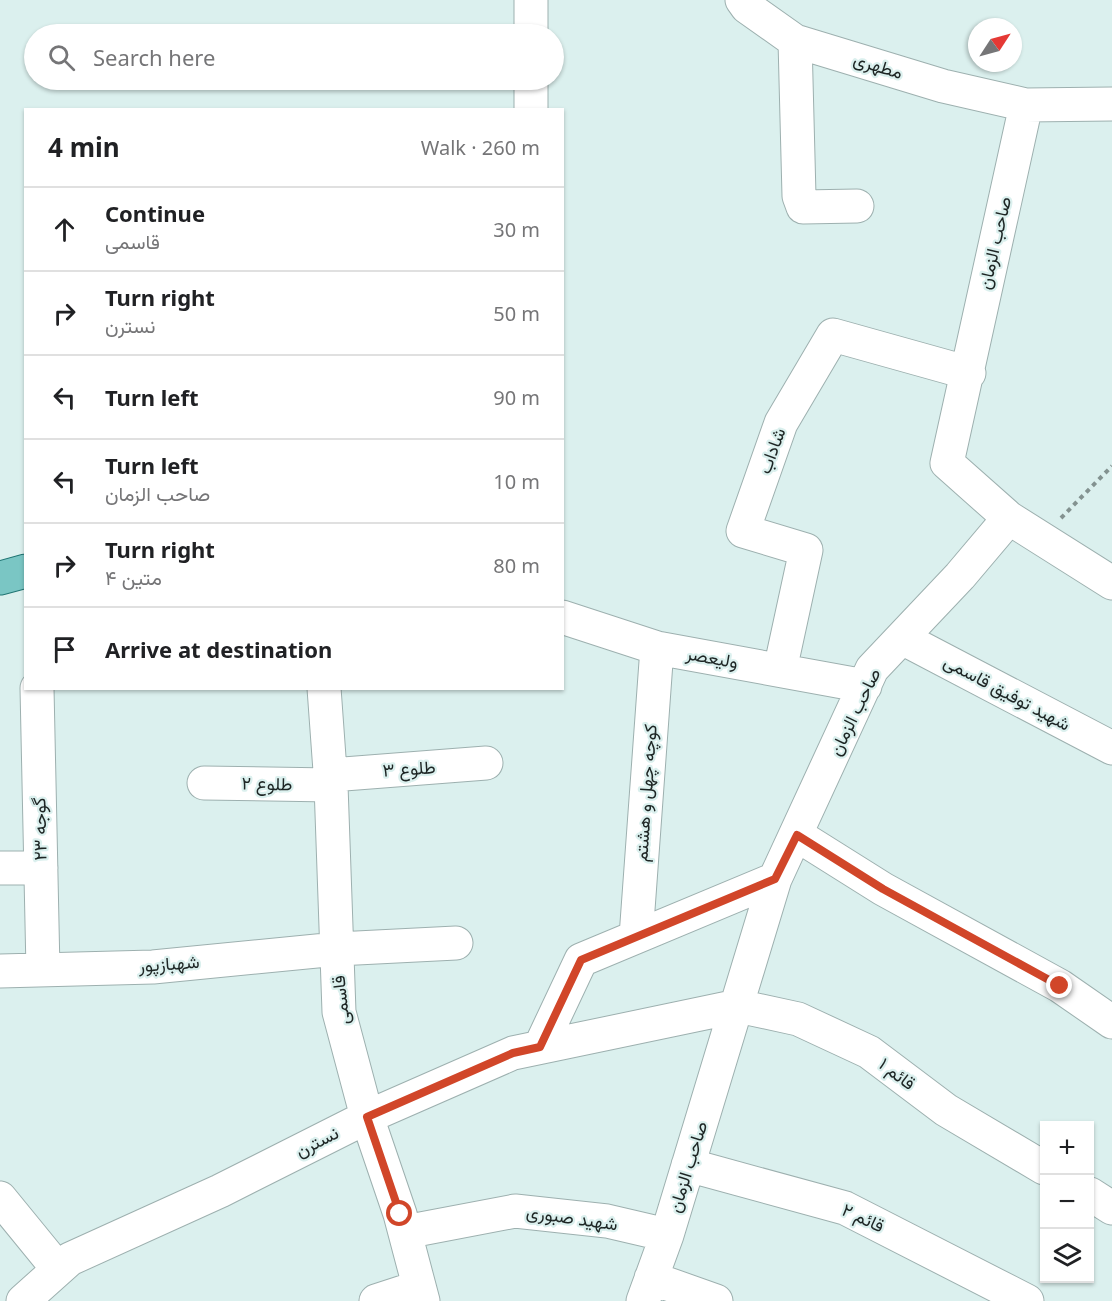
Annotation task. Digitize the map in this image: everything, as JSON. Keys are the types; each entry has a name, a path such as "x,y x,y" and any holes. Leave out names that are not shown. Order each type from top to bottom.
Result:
{"main road":[{"path":"0,578 24,572"}],"street":[{"path":"531,0 531,24"},
{"name":"مطهری","path":"742,0 747,7 795,41 943,86 1026,105 1112,104"},
{"path":"795,41 799,196 803,207 856,206"},
{"path":"531,90 531,108"},
{"name":"صاحب الزمان","path":"647,1289 667,1235 775,879 872,669 960,576 1009,518 947,463 969,373 976,325 1026,105"},
{"name":"شاداب","path":"780,670 806,550 743,531 781,423 833,335 969,373"},
{"path":"1009,518 1112,583"},
{"name":"ولیعصر","path":"564,618 657,648 865,686"},
{"name":"شهید توفیق قاسمی","path":"902,638 1112,748"},
{"name":"کوچه چهل و هشتم","path":"636,937 657,648"},
{"name":"گوجه ۲۳","path":"37,690 43,970"},
{"name":"قاسمی","path":"324,690 331,780 339,1012 367,1117 405,1232 421,1294"},
{"name":"طلوع ۳","path":"331,780 486,763"},
{"name":"طلوع ۲","path":"204,783 331,780"},
{"path":"797,835 883,889 1060,986 1112,1022"},
{"path":"0,868 41,868"},
{"path":"540,1047 581,960 775,879"},
{"name":"شهبازپور","path":"0,971 153,967 337,949 456,943"},
{"name":"نسترن","path":"23,1301 70,1259 220,1191 367,1117 513,1053 738,1006"},
{"name":"قائم ۱","path":"738,1006 798,1019 869,1052 946,1110 1040,1166"},
{"name":"قائم ۲","path":"688,1165 845,1208 1027,1301"},
{"path":"1094,1197 1112,1208"},
{"path":"0,1198 58,1269"},
{"name":"شهید صبوری","path":"405,1232 515,1211 608,1221 667,1235"},
{"path":"647,1289 716,1301"},
{"path":"376,1301 421,1294"}],"path":[{"path":"1041,538 1112,466"}],"route":[{"path":"400,1214 367,1117 513,1053 540,1047 581,960 775,879 797,835 883,889 1060,986"}]}
